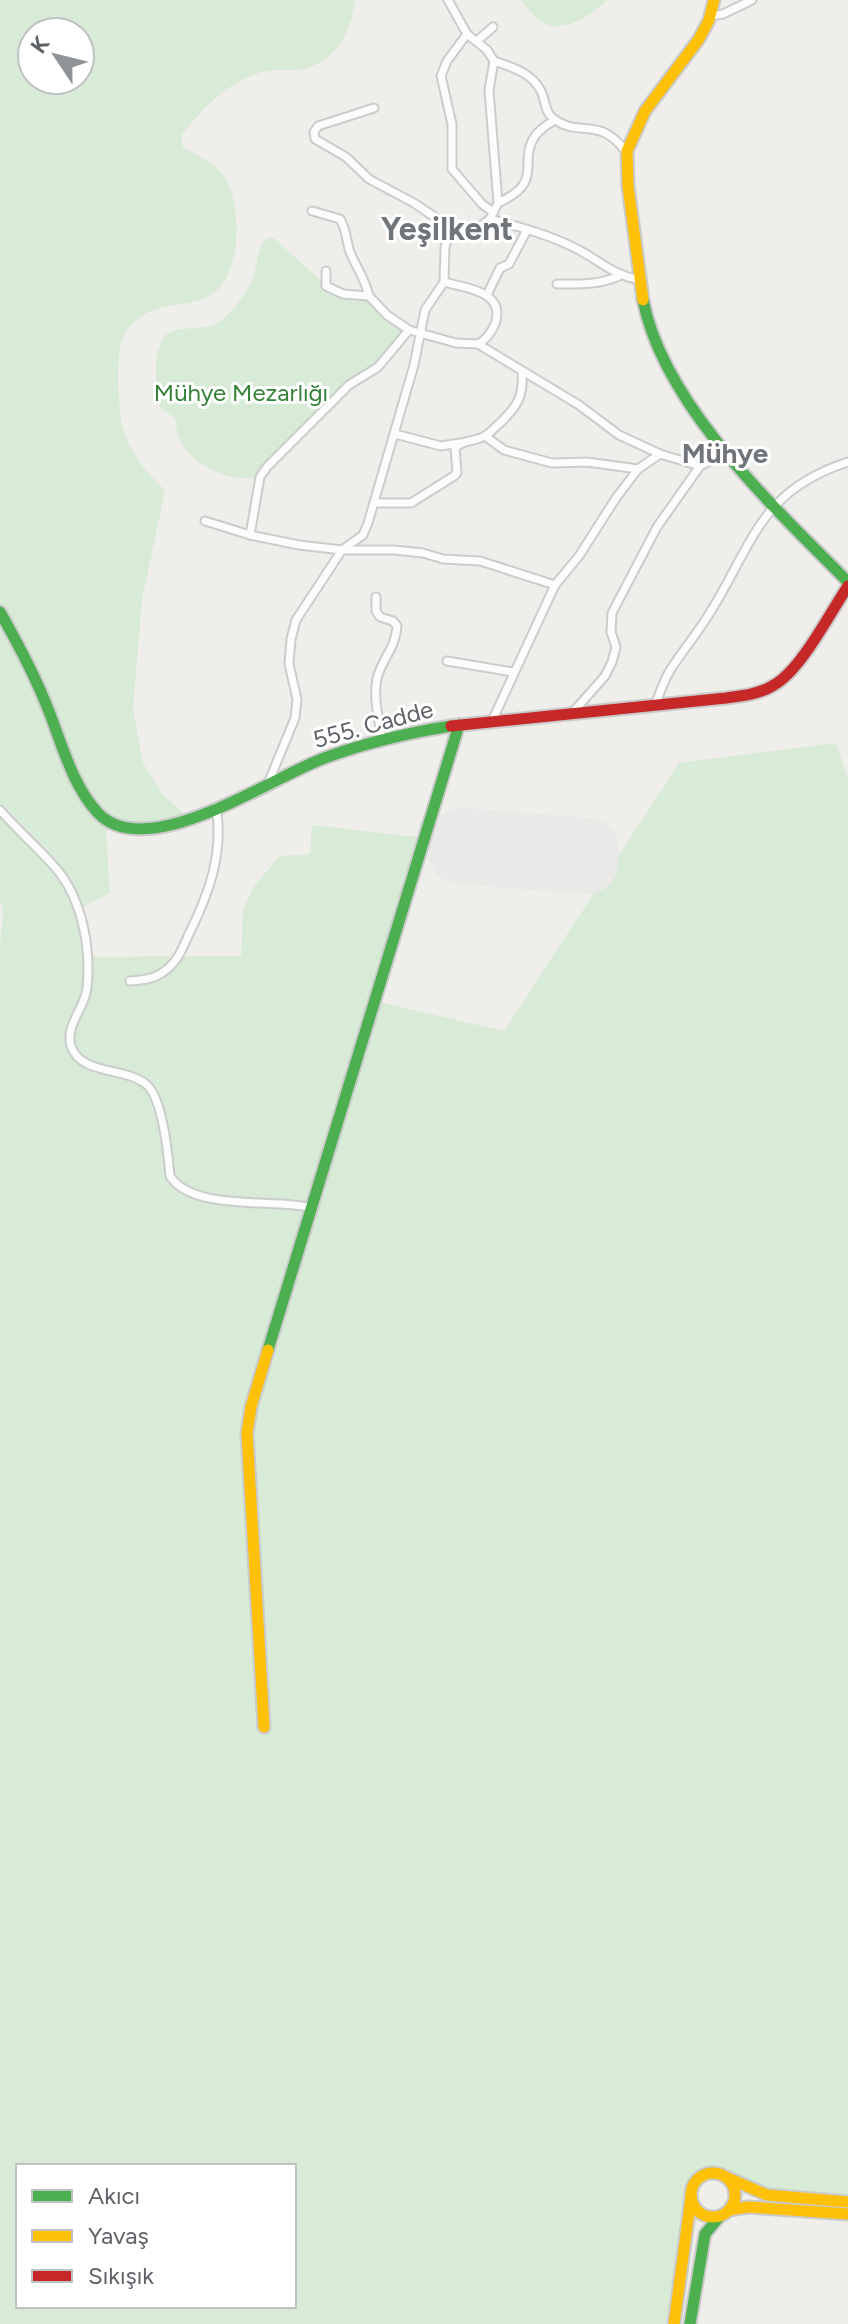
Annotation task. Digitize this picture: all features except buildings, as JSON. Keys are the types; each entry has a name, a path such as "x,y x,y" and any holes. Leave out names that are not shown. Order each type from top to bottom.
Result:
{"street":[{"path":"448,0 467,34 494,61 524,73 535,83 542,93 546,110 555,120 599,129 618,140 626,152 639,280 652,336 663,363 725,453 848,584"},
{"path":"626,152 654,98 698,42 711,16 714,0"},
{"path":"711,16 723,14 752,0"},
{"path":"477,41 493,27"},
{"path":"467,34 447,61 441,76 452,124 452,169 492,215 578,249 619,276 639,280"},
{"path":"374,108 318,126 314,132 315,139 346,157 369,179 414,203 451,228 475,230 492,215 498,203 489,90 494,61"},
{"path":"498,203 517,192 524,183 529,172 533,137 555,120"},
{"path":"312,211 340,219 369,296 387,315 409,330 456,343 478,344 579,405 619,435 660,454 700,466"},
{"path":"269,781 295,718 297,699 289,664 296,620 342,550 363,535 395,434 425,310 444,282 445,247 451,228"},
{"path":"487,295 500,268 509,264 527,230"},
{"path":"326,271 326,286 332,291 369,296"},
{"path":"557,284 590,284 619,276"},
{"path":"444,282 487,295 494,303 497,313 491,332 478,344"},
{"path":"250,535 260,477 267,467 349,385 378,367 409,330"},
{"path":"395,434 441,446 485,436 511,413 520,400 522,372"},
{"path":"485,436 504,450 552,463 587,462 638,469"},
{"path":"374,503 411,503 444,484 457,473 454,455 460,443"},
{"path":"573,713 596,688 612,662 616,647 611,632 612,613 657,527 700,466 725,453"},
{"path":"492,721 555,585 579,556 638,469 660,454"},
{"path":"655,706 667,675 713,609 774,506 800,482 848,462"},
{"path":"205,521 250,535 299,545 342,550 394,550 443,559 480,561 555,585"},
{"name":"555. Cadde","path":"0,612 42,694 83,794 95,812 111,824 126,829 153,829 190,819 306,764 382,740 459,725 655,706 761,692 779,683 848,584"},
{"path":"376,597 376,611 380,617 393,621 397,626 397,638 379,671 375,687 382,740"},
{"path":"447,661 513,672"},
{"path":"264,1727 247,1433 251,1407 459,725"},
{"path":"130,981 149,980 167,970 177,959 198,917 218,850 216,807"},
{"path":"0,810 57,869 79,908 88,978 87,993 72,1027 72,1049 79,1058 93,1066 140,1080 151,1089 158,1105 170,1176 174,1182 193,1193 245,1204 289,1204 312,1208"},
{"path":"674,2324 691,2196 693,2186 700,2177 712,2173 767,2195 848,2202"},
{"path":"690,2324 705,2234 726,2212 735,2196 726,2177"},
{"path":"691,2196 702,2214 716,2216 748,2207 848,2214"}],"green space":[{"path":"0,0 355,0 344,38 328,57 306,68 266,71 240,81 212,101 181,136 183,147 215,166 227,181 236,213 237,231 231,266 225,280 208,297 151,311 133,324 122,341 118,378 122,425 127,439 140,463 165,491 142,599 133,709 143,763 163,795 190,819 171,825 111,824 106,831 110,893 79,909 87,957 241,956 243,910 254,886 280,856 310,854 312,825 424,838 375,1001 504,1031 679,763 836,743 848,780 848,2202 776,2196 703,2168 692,2176 686,2186 666,2324 0,2324 0,945 3,913 0,899"},
{"path":"521,0 607,0 586,16 569,24 552,26 531,13"},
{"name":"Mühye Mezarlığı","path":"267,238 274,238 332,291 369,296 409,330 378,367 358,378 260,477 237,478 205,466 181,442 174,418 160,407 157,355 162,340 173,331 213,325 229,313 250,284 259,252"}],"runway":[{"path":"461,839 588,849 587,863 460,853 461,839"}],"traffic: fast":[{"path":"643,300 655,339 673,378 698,416 756,488 848,582"},
{"path":"0,612 36,680 81,789 98,813 119,826 146,829 177,823 209,812 338,753 386,739 451,726"},
{"path":"268,1350 459,725"},
{"path":"690,2324 705,2234 720,2216"}],"traffic: slow":[{"path":"643,300 628,186 627,151 645,111 699,39 709,20 714,0"},
{"path":"264,1727 247,1433 251,1407 268,1350"},
{"path":"713,2173 728,2180 735,2195 728,2210 713,2217 698,2210 691,2195 698,2180 713,2173"},
{"path":"728,2178 767,2195 848,2202"},
{"path":"674,2324 691,2197"},
{"path":"729,2210 748,2207 848,2214"}],"traffic: jam":[{"path":"451,726 726,698 763,691 784,678 794,667 848,586"}],"district":[{"name":"Yeşilkent","path":"447,229"},
{"name":"Mühye","path":"725,453"}]}
